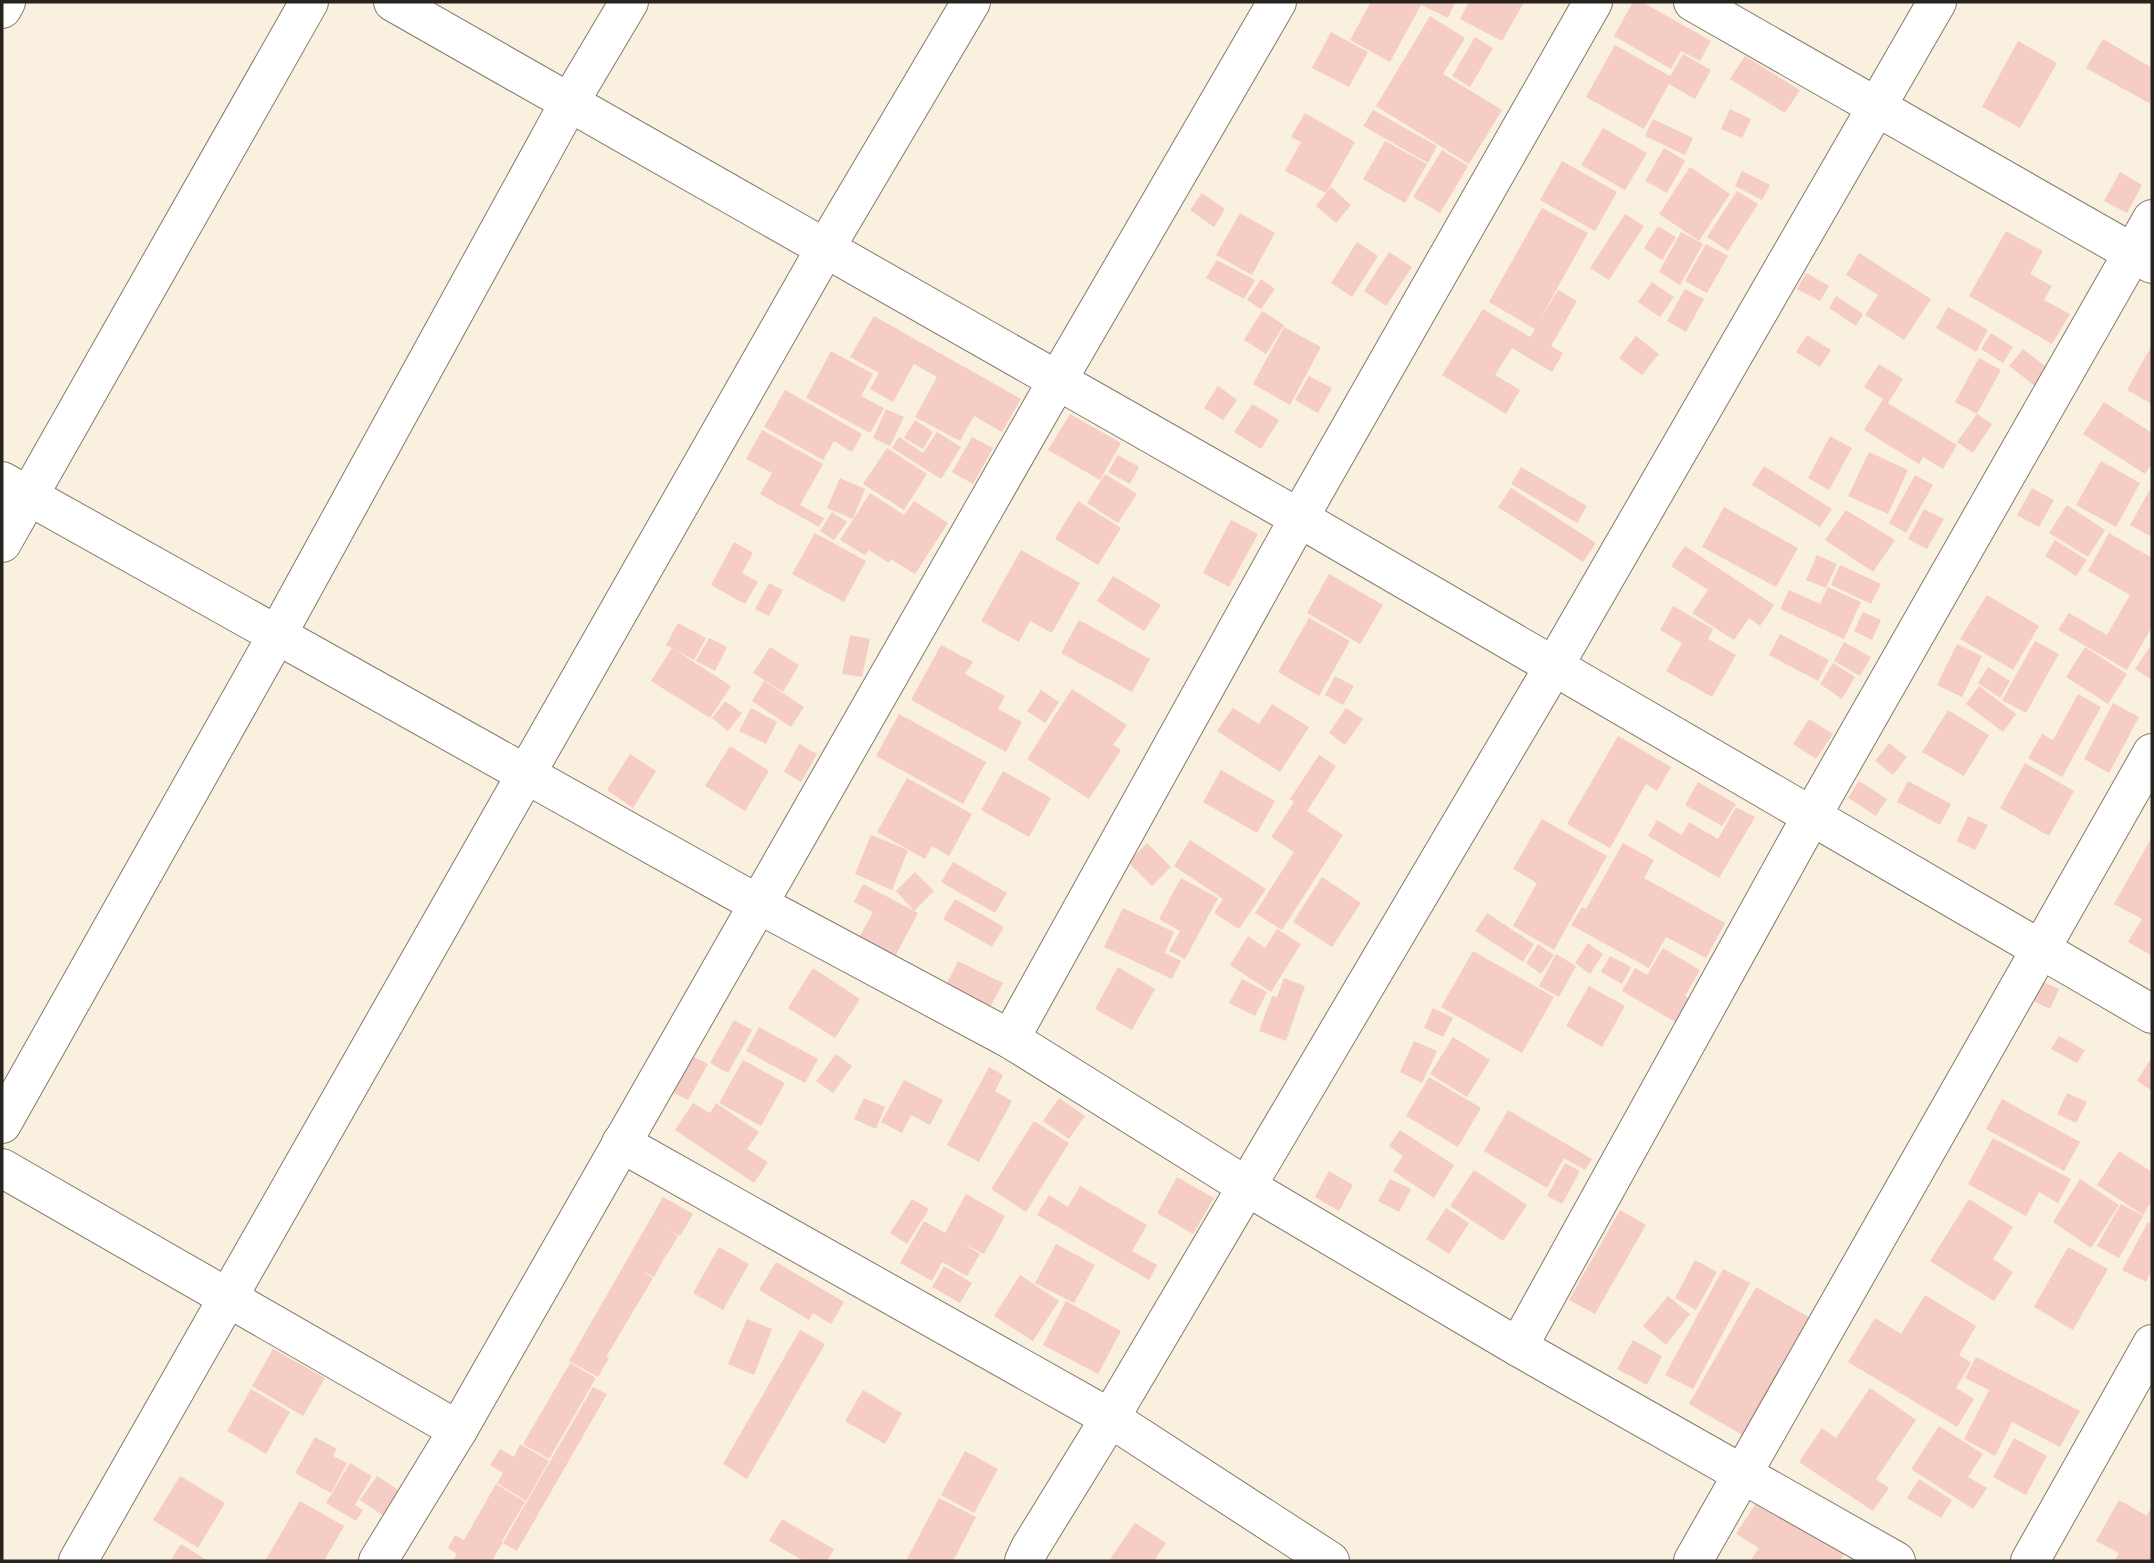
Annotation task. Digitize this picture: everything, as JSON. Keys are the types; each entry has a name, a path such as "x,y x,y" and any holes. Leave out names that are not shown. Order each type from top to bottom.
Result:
{"street":[{"path":"2,9 6,2"},
{"path":"2,543 15,488 309,2"},
{"path":"393,2 1298,518 2152,1014"},
{"path":"2,1124 277,635 569,103 629,2"},
{"path":"78,1561 826,247 971,2"},
{"path":"378,1561 458,1430 1057,381 1277,2"},
{"path":"1010,1039 1298,518 1593,2"},
{"path":"1693,2 2143,259"},
{"path":"1024,1561 1553,666 1937,2"},
{"path":"1518,1347 1811,817 2143,259 2152,219"},
{"path":"15,488 758,904 1010,1039 1246,1186 1518,1347 1896,1561"},
{"path":"1693,1561 2152,753"},
{"path":"621,1143 1110,1418 1330,1561"},
{"path":"2,1168 458,1430"},
{"path":"2030,1561 2152,1344"}],"building":[{"path":"1371,2 1455,2 1448,18 1421,5 1390,62 1350,40"},
{"path":"1469,2 1524,2 1502,41 1460,19"},
{"path":"1633,2 1642,2 1711,41 1700,61 1681,51 1671,69 1614,36"},
{"path":"1430,16 1465,38 1443,74 1502,110 1469,164 1376,106"},
{"path":"1331,32 1368,52 1349,87 1312,68"},
{"path":"1475,37 1493,48 1470,87 1452,76"},
{"path":"2103,39 2152,68 2152,98 2149,103 2086,68"},
{"path":"2018,41 2057,63 2020,128 1982,107"},
{"path":"1615,45 1670,76 1683,54 1711,70 1695,99 1669,84 1644,129 1586,97"},
{"path":"1745,56 1800,90 1785,113 1730,79"},
{"path":"1730,109 1751,119 1742,138 1721,129"},
{"path":"1373,110 1437,146 1428,163 1363,126"},
{"path":"1305,113 1355,142 1326,193 1285,171 1301,142 1291,137"},
{"path":"1653,119 1693,138 1685,155 1645,136"},
{"path":"1603,128 1647,153 1625,190 1581,165"},
{"path":"1385,141 1427,164 1405,203 1363,179"},
{"path":"1664,148 1685,161 1667,193 1645,181"},
{"path":"1442,150 1468,166 1440,213 1413,197"},
{"path":"1562,161 1617,192 1595,231 1540,200"},
{"path":"1690,167 1730,194 1699,241 1659,214"},
{"path":"1742,171 1770,185 1762,200 1735,186"},
{"path":"2120,172 2142,185 2127,213 2104,201"},
{"path":"1331,187 1351,205 1336,223 1316,206"},
{"path":"1737,191 1758,204 1728,251 1707,237"},
{"path":"1202,193 1225,209 1214,227 1190,210"},
{"path":"1542,208 1588,233 1539,321 1558,290 1577,301 1551,346 1563,353 1552,372 1512,348 1495,375 1520,390 1506,414 1442,375 1483,309 1530,337 1535,329 1489,302"},
{"path":"1240,213 1275,233 1252,275 1216,255"},
{"path":"1625,214 1644,226 1609,280 1590,268"},
{"path":"1658,226 1676,237 1662,260 1644,248"},
{"path":"2006,231 2043,251 2030,274 2052,286 2044,300 2070,314 2052,344 1969,296"},
{"path":"1681,232 1703,244 1680,285 1659,272"},
{"path":"1357,242 1378,256 1352,297 1331,283"},
{"path":"1706,244 1728,256 1707,293 1685,281"},
{"path":"1389,252 1412,267 1386,306 1364,291"},
{"path":"1859,253 1931,299 1904,340 1865,315 1878,295 1846,275"},
{"path":"1217,260 1255,280 1244,299 1206,278"},
{"path":"1806,273 1829,286 1820,301 1797,289"},
{"path":"1261,279 1275,289 1261,309 1247,300"},
{"path":"1652,282 1674,297 1660,317 1638,302"},
{"path":"1685,289 1704,299 1686,332 1667,321"},
{"path":"1836,296 1863,314 1856,326 1829,308"},
{"path":"1948,307 1988,330 1976,352 1936,328"},
{"path":"1262,311 1284,325 1266,354 1244,340"},
{"path":"874,316 1021,399 1002,432 974,416 960,441 915,417 937,377 914,364 893,402 870,389 879,373 850,357"},
{"path":"1284,327 1321,347 1290,405 1253,384"},
{"path":"1991,333 2013,347 2003,363 1981,349"},
{"path":"1807,335 1831,350 1820,367 1796,352"},
{"path":"1636,336 1659,354 1642,375 1619,358"},
{"path":"2152,345 2152,404 2127,390"},
{"path":"2023,349 2053,372 2040,390 2009,366"},
{"path":"831,351 873,374 861,396 884,408 870,433 806,398"},
{"path":"1979,358 2001,370 1977,414 1955,402"},
{"path":"1879,364 1903,379 1888,403 1957,445 1943,469 1923,457 1919,464 1864,430 1883,399 1864,387"},
{"path":"1309,376 1332,388 1318,413 1295,400"},
{"path":"1218,386 1237,400 1223,420 1204,408"},
{"path":"785,390 862,434 852,452 834,441 823,460 764,427"},
{"path":"2104,402 2152,433 2152,463 2145,474 2083,434"},
{"path":"1252,404 1279,420 1261,449 1234,432"},
{"path":"886,409 904,417 890,446 873,438"},
{"path":"1070,414 1121,443 1100,480 1048,450"},
{"path":"1977,414 1992,424 1973,453 1957,442"},
{"path":"915,420 933,432 923,449 904,438"},
{"path":"762,430 823,464 800,505 824,518 819,527 760,494 772,473 746,459"},
{"path":"937,432 961,447 941,479 892,448 899,437 923,453"},
{"path":"1830,436 1852,448 1829,490 1808,478"},
{"path":"972,437 993,448 973,484 952,472"},
{"path":"887,448 927,474 904,510 863,484"},
{"path":"1869,452 1908,470 1888,514 1848,496"},
{"path":"1118,455 1139,467 1130,484 1108,472"},
{"path":"2101,461 2140,483 2116,527 2076,505"},
{"path":"1764,466 1832,509 1820,527 1752,485"},
{"path":"1521,467 1587,506 1577,523 1511,484"},
{"path":"1105,474 1137,494 1118,523 1087,503"},
{"path":"1915,475 1933,485 1906,533 1889,523"},
{"path":"840,478 865,489 853,519 827,508"},
{"path":"2152,486 2152,537 2130,525"},
{"path":"1511,488 1596,543 1583,562 1498,507"},
{"path":"2032,488 2054,500 2039,527 2017,515"},
{"path":"870,493 904,515 914,501 948,523 915,574 891,559 889,563 869,550 865,555 840,540"},
{"path":"1078,501 1121,528 1098,565 1055,539"},
{"path":"2067,505 2105,530 2088,557 2049,533"},
{"path":"1724,507 1798,548 1776,587 1702,547"},
{"path":"1924,509 1944,519 1927,549 1908,539"},
{"path":"1846,510 1895,540 1873,572 1825,540"},
{"path":"832,512 847,522 834,540 820,531"},
{"path":"1231,520 1258,534 1229,587 1203,573"},
{"path":"815,533 866,561 844,602 792,574"},
{"path":"2109,533 2152,558 2152,627 2127,670 2058,630 2069,613 2107,635 2130,595 2088,571"},
{"path":"2055,540 2087,560 2076,576 2045,556"},
{"path":"734,542 753,553 742,573 758,582 745,604 711,585"},
{"path":"1685,546 1774,605 1760,626 1749,618 1734,640 1692,613 1708,590 1671,566"},
{"path":"1021,550 1080,583 1052,633 1030,621 1019,642 981,621"},
{"path":"1817,555 1837,564 1826,588 1806,580"},
{"path":"1840,565 1881,584 1871,604 1831,585"},
{"path":"1329,574 1383,605 1360,644 1307,613"},
{"path":"1113,576 1161,605 1144,631 1097,601"},
{"path":"769,583 783,590 769,616 755,609"},
{"path":"1828,587 1861,602 1844,639 1780,609 1789,590 1820,604"},
{"path":"1987,595 2039,626 2013,670 1960,639"},
{"path":"1673,606 1713,629 1708,639 1736,655 1712,697 1666,671 1682,643 1660,630"},
{"path":"1863,612 1881,620 1872,640 1854,631"},
{"path":"1309,618 1350,641 1319,696 1278,672"},
{"path":"1079,620 1150,659 1132,692 1061,653"},
{"path":"678,623 706,638 694,660 666,645"},
{"path":"1780,634 1829,660 1818,681 1769,655"},
{"path":"850,635 870,639 862,677 842,674"},
{"path":"709,638 727,647 715,671 696,661"},
{"path":"2035,641 2059,654 2026,713 2002,700"},
{"path":"1844,642 1871,657 1860,676 1834,661"},
{"path":"1957,644 1982,656 1962,697 1937,685"},
{"path":"941,645 973,662 965,674 1005,696 998,709 1022,722 1006,752 911,700"},
{"path":"770,647 799,665 783,692 753,673"},
{"path":"2085,647 2127,674 2108,704 2066,677"},
{"path":"672,648 731,686 710,718 651,681"},
{"path":"2149,648 2152,651 2152,680 2135,669"},
{"path":"1833,663 1855,677 1842,699 1820,684"},
{"path":"1988,667 2010,681 2000,698 1978,683"},
{"path":"1335,676 1354,686 1343,705 1325,695"},
{"path":"764,681 804,707 791,727 752,701"},
{"path":"1979,686 2016,714 2003,732 1966,704"},
{"path":"1072,689 1127,725 1113,745 1121,750 1089,799 1027,759"},
{"path":"1041,690 1059,702 1045,723 1027,711"},
{"path":"2078,694 2101,707 2062,777 2028,758 2042,734 2053,740"},
{"path":"725,701 742,713 728,731 712,718"},
{"path":"2113,703 2139,717 2109,773 2084,759"},
{"path":"1272,704 1309,727 1280,772 1217,731 1233,708 1259,724"},
{"path":"751,708 777,722 766,744 739,731"},
{"path":"1346,708 1363,719 1345,745 1329,733"},
{"path":"1948,710 1989,735 1964,776 1922,752"},
{"path":"899,714 986,762 963,804 876,756"},
{"path":"1809,719 1833,734 1816,759 1793,744"},
{"path":"1618,736 1671,767 1657,791 1646,784 1610,848 1567,824"},
{"path":"1889,743 1907,757 1893,775 1875,761"},
{"path":"799,744 817,754 801,782 784,772"},
{"path":"730,746 769,771 745,811 705,786"},
{"path":"630,754 656,771 633,808 607,790"},
{"path":"1319,755 1336,766 1307,811 1343,835 1282,930 1255,913 1294,852 1271,837 1294,802 1290,799"},
{"path":"2025,763 2074,791 2049,836 2000,808"},
{"path":"1221,770 1275,801 1257,833 1203,802"},
{"path":"1003,771 1051,798 1029,837 981,810"},
{"path":"907,778 972,814 949,856 932,846 925,859 877,832"},
{"path":"1859,781 1887,799 1876,816 1848,798"},
{"path":"1908,781 1951,804 1940,825 1897,802"},
{"path":"1698,782 1736,804 1722,826 1685,805"},
{"path":"1736,807 1755,817 1719,878 1648,836 1657,820 1682,835 1689,822 1718,839"},
{"path":"1968,816 1988,825 1975,850 1957,841"},
{"path":"1542,819 1607,856 1554,950 1513,926 1537,883 1513,869"},
{"path":"871,835 908,850 892,890 855,874"},
{"path":"2152,837 2152,956 2128,942 2142,919 2114,904"},
{"path":"1190,840 1266,889 1239,929 1214,913 1223,899 1174,866"},
{"path":"1147,843 1171,867 1152,886 1128,862"},
{"path":"1623,843 1654,860 1644,878 1725,923 1706,958 1666,937 1649,968 1571,925 1582,907 1586,909"},
{"path":"953,862 1007,893 995,913 941,882"},
{"path":"915,872 934,891 914,911 896,891"},
{"path":"1322,877 1361,903 1332,947 1293,922"},
{"path":"1181,878 1218,898 1185,959 1169,951 1180,931 1159,919"},
{"path":"863,884 918,913 890,966 854,947 873,912 854,902"},
{"path":"955,899 1004,927 992,947 943,919"},
{"path":"1123,908 1174,932 1165,953 1181,961 1172,979 1104,947"},
{"path":"1487,913 1534,944 1523,962 1475,931"},
{"path":"1277,929 1301,944 1271,992 1230,965 1248,936 1265,948"},
{"path":"1588,943 1603,954 1590,974 1575,963"},
{"path":"1538,944 1554,955 1541,974 1526,963"},
{"path":"1663,948 1700,970 1685,996 1702,1006 1689,1030 1622,991 1635,968 1647,975"},
{"path":"1473,951 1554,997 1522,1053 1441,1007"},
{"path":"1556,954 1576,966 1559,997 1539,986"},
{"path":"1610,956 1631,967 1622,984 1601,972"},
{"path":"958,961 1003,983 989,1009 945,987"},
{"path":"1118,967 1155,989 1132,1030 1095,1009"},
{"path":"813,968 860,999 835,1038 788,1008"},
{"path":"1284,978 1305,986 1286,1041 1259,1031 1272,996 1277,997"},
{"path":"1242,979 1267,992 1255,1016 1229,1003"},
{"path":"2039,980 2059,989 2050,1009 2029,999"},
{"path":"1589,986 1625,1006 1602,1047 1566,1026"},
{"path":"1433,1008 1453,1018 1443,1037 1424,1028"},
{"path":"734,1020 752,1030 728,1073 710,1063"},
{"path":"759,1027 818,1059 805,1083 746,1051"},
{"path":"2059,1036 2085,1050 2077,1063 2051,1049"},
{"path":"1453,1037 1490,1060 1467,1097 1430,1074"},
{"path":"1414,1041 1437,1051 1422,1083 1400,1072"},
{"path":"688,1054 708,1064 688,1100 668,1090"},
{"path":"836,1054 852,1066 833,1093 816,1081"},
{"path":"2152,1057 2152,1091 2137,1081"},
{"path":"743,1060 785,1083 761,1126 719,1103"},
{"path":"989,1067 1003,1075 995,1091 1012,1101 979,1162 947,1145"},
{"path":"1429,1077 1481,1108 1458,1147 1406,1116"},
{"path":"904,1080 943,1100 930,1125 911,1115 902,1133 881,1122"},
{"path":"2067,1093 2087,1102 2076,1123 2057,1114"},
{"path":"864,1098 885,1107 876,1129 854,1119"},
{"path":"1059,1098 1085,1116 1069,1139 1043,1121"},
{"path":"2002,1099 2080,1142 2064,1171 1986,1129"},
{"path":"693,1103 710,1113 716,1103 759,1132 747,1149 768,1162 754,1183 675,1130"},
{"path":"1508,1110 1592,1159 1585,1170 1564,1158 1547,1188 1484,1151"},
{"path":"1034,1121 1069,1143 1026,1212 991,1189"},
{"path":"1400,1130 1454,1165 1434,1198 1393,1171 1403,1156 1389,1146"},
{"path":"1993,1138 2071,1179 2058,1203 2039,1192 2026,1216 1968,1184"},
{"path":"2119,1151 2152,1172 2152,1201 2143,1215 2097,1185"},
{"path":"1565,1163 1580,1171 1562,1204 1547,1196"},
{"path":"1474,1170 1527,1205 1503,1241 1450,1206"},
{"path":"1329,1171 1353,1185 1339,1211 1315,1197"},
{"path":"1177,1177 1214,1198 1193,1234 1157,1213"},
{"path":"1390,1179 1411,1189 1399,1212 1378,1201"},
{"path":"2080,1179 2119,1205 2091,1248 2053,1222"},
{"path":"1080,1186 1147,1225 1132,1251 1157,1265 1149,1280 1037,1215 1049,1195 1068,1207"},
{"path":"966,1194 1005,1216 984,1254 964,1244 980,1254 967,1276 942,1262 932,1281 900,1263 924,1221 945,1233"},
{"path":"663,1197 693,1214 680,1236 668,1229 678,1236 667,1255 655,1248 666,1255 654,1277 641,1271 653,1278 606,1357 609,1358 598,1377 569,1361"},
{"path":"912,1199 929,1209 907,1244 890,1233"},
{"path":"1969,1199 2013,1227 1993,1259 2013,1272 1994,1301 1930,1261"},
{"path":"2121,1204 2143,1216 2119,1258 2097,1246"},
{"path":"1446,1208 1469,1223 1449,1254 1426,1239"},
{"path":"1620,1210 1646,1225 1595,1314 1569,1300"},
{"path":"2148,1222 2152,1224 2152,1270 2146,1282 2122,1270"},
{"path":"1056,1244 1095,1265 1074,1303 1035,1283"},
{"path":"719,1247 749,1264 723,1310 693,1293"},
{"path":"2068,1247 2108,1269 2073,1330 2034,1307"},
{"path":"1695,1260 1717,1272 1696,1310 1675,1298"},
{"path":"776,1262 844,1302 831,1324 813,1313 809,1320 759,1290"},
{"path":"944,1266 972,1283 960,1303 932,1287"},
{"path":"1723,1269 1750,1283 1693,1389 1665,1375"},
{"path":"1020,1275 1059,1301 1033,1341 994,1316"},
{"path":"1756,1287 1812,1319 1744,1436 1689,1404"},
{"path":"1925,1295 1976,1326 1959,1355 1971,1363 1956,1388 1974,1399 1957,1427 1848,1362 1875,1318 1901,1334"},
{"path":"1668,1296 1690,1314 1666,1345 1643,1326"},
{"path":"1066,1301 1121,1331 1098,1374 1043,1345"},
{"path":"747,1319 772,1329 754,1375 728,1364"},
{"path":"800,1330 825,1344 747,1479 723,1464"},
{"path":"1633,1340 1662,1356 1647,1385 1617,1369"},
{"path":"273,1349 325,1378 303,1416 252,1386"},
{"path":"1976,1357 2080,1411 2060,1447 2012,1422 1995,1456 1964,1439 1989,1390 1965,1378"},
{"path":"570,1363 596,1378 549,1459 523,1444"},
{"path":"593,1387 607,1394 517,1551 503,1543"},
{"path":"1870,1388 1916,1420 1876,1479 1889,1488 1873,1511 1799,1462 1822,1428 1836,1438"},
{"path":"251,1389 290,1412 266,1454 227,1431"},
{"path":"863,1390 902,1413 885,1444 845,1421"},
{"path":"1939,1426 1983,1454 1968,1477 1987,1488 1973,1509 1911,1469"},
{"path":"315,1437 337,1449 333,1456 347,1463 331,1493 295,1473"},
{"path":"2014,1438 2047,1456 2026,1495 1993,1477"},
{"path":"520,1444 549,1461 526,1501 497,1483 503,1473 490,1465 500,1449 514,1457"},
{"path":"965,1451 998,1469 974,1513 941,1495"},
{"path":"350,1463 372,1476 355,1505 363,1510 356,1521 326,1503"},
{"path":"180,1476 225,1503 198,1548 153,1520"},
{"path":"377,1476 400,1491 384,1516 360,1500"},
{"path":"1919,1479 1952,1500 1941,1518 1907,1498"},
{"path":"496,1484 525,1502 502,1541 490,1534 503,1542 492,1561 453,1561 457,1554 448,1548 455,1535 464,1540"},
{"path":"939,1498 976,1517 953,1561 906,1561"},
{"path":"1758,1500 1844,1554 1840,1561 1750,1561 1759,1548 1736,1534"},
{"path":"2119,1500 2147,1516 2152,1506 2152,1561 2114,1561 2119,1553 2096,1541"},
{"path":"300,1501 344,1526 324,1561 265,1561"},
{"path":"782,1519 834,1549 827,1561 804,1561 769,1541"},
{"path":"1135,1523 1166,1543 1154,1561 1109,1561"},
{"path":"181,1544 208,1561 170,1561"}]}
